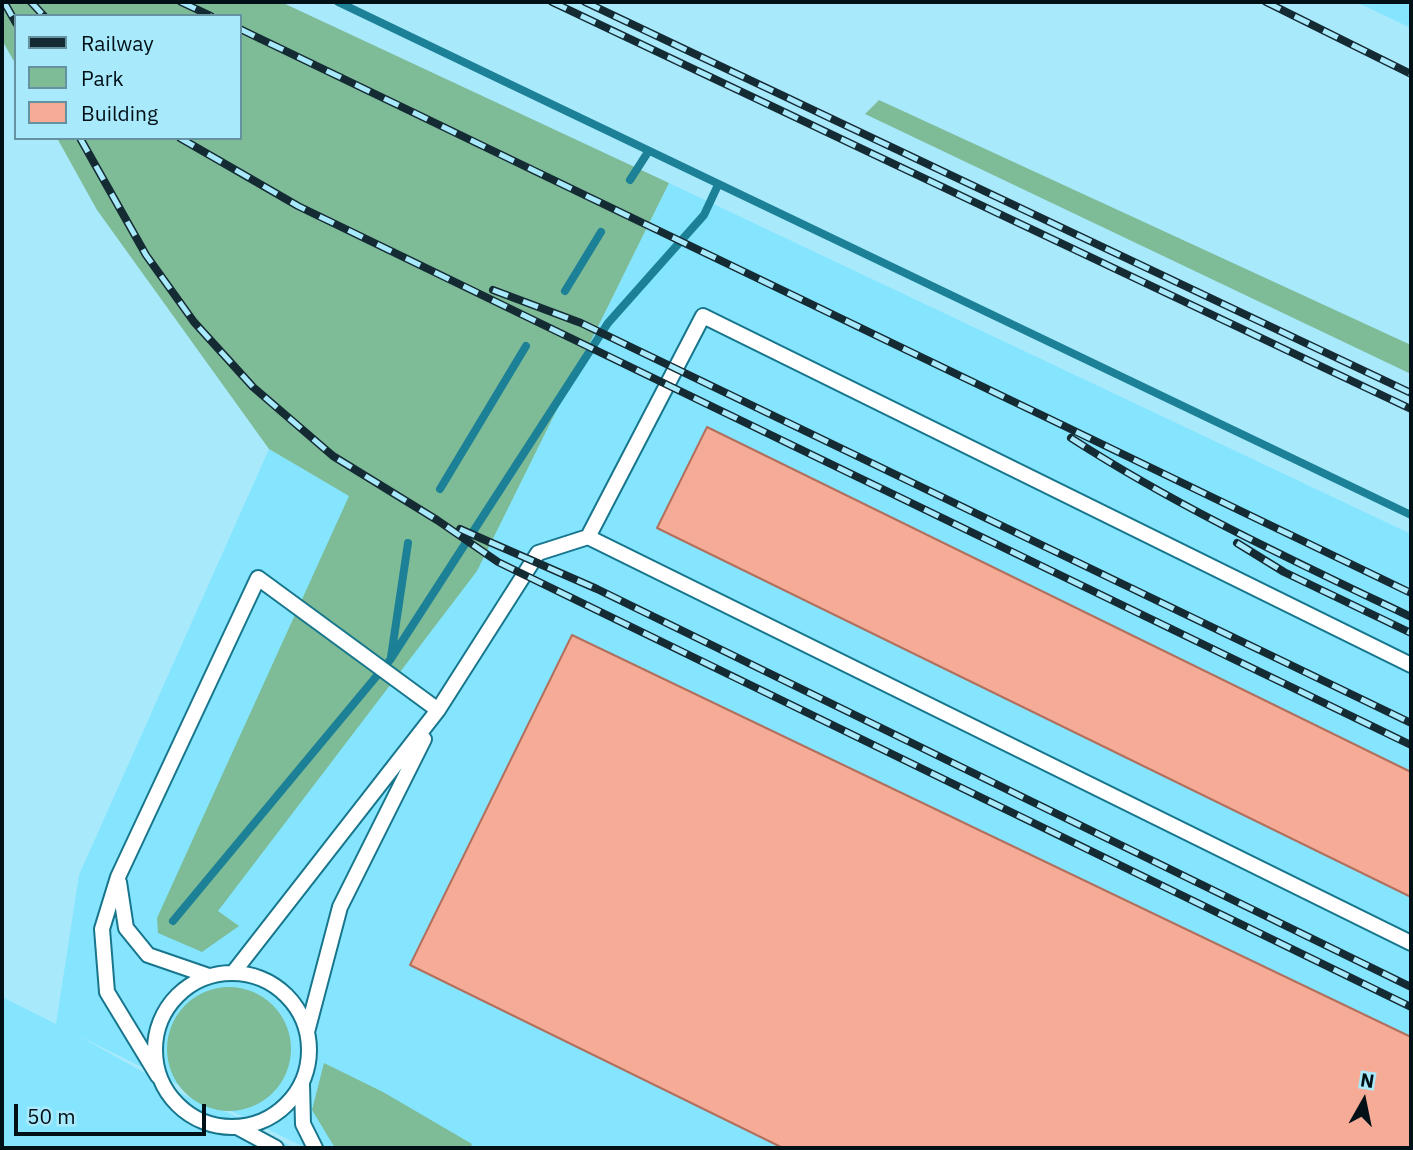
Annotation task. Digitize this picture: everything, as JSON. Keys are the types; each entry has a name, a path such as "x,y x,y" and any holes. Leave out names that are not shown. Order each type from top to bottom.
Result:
{"lane":[{"path":"588,537 703,316 1411,665"},
{"path":"233,973 438,710 538,553 588,537 1411,943"},
{"path":"302,1084 286,1105 265,1120 239,1128 213,1126 188,1115 170,1098 107,992 102,929 118,877 258,578 438,710"},
{"path":"315,1148 303,1124 302,1084 309,1058 307,1032 340,907 438,710"},
{"path":"118,877 126,928 148,956 209,976"},
{"path":"158,1076 154,1052 158,1027 163,1016 169,1005 186,988 209,976 233,973 258,978 280,989 296,1007 307,1032"},
{"path":"239,1128 276,1148"}],"shaded area":[{"path":"1356,2 1411,2 1411,28"},
{"path":"669,183 1411,534 1411,1148 306,1148 77,1035 188,1097 229,1113 294,1148 2,1148 2,997 56,1024 79,875 269,449 477,570"}],"green space":[{"path":"2,2 281,2 669,183 477,571 218,911 239,926 202,952 158,933 157,918 349,496 269,449 97,210 58,140 242,140 242,14 14,14 14,61 2,40"},
{"path":"879,100 1411,345 1411,374 865,114"},
{"path":"229,987 253,992 273,1005 286,1025 291,1049 286,1073 273,1093 253,1106 229,1111 205,1106 185,1093 172,1073 167,1049 172,1025 185,1005 205,992"},
{"path":"324,1063 383,1092 472,1144 470,1148 335,1148 312,1110"}],"building":[{"path":"707,427 1411,772 1411,897 657,528"},
{"path":"572,635 1411,1037 1411,1148 783,1148 410,965"}],"waterway":[{"path":"338,2 1411,515"},
{"path":"630,180 648,152"},
{"path":"173,921 390,660 608,323 704,215 718,185"},
{"path":"565,291 601,232"},
{"path":"440,489 526,346"},
{"path":"391,657 408,543"}],"railway":[{"path":"4,2 14,20"},
{"path":"31,2 42,14"},
{"path":"181,2 207,14"},
{"path":"552,2 1411,409"},
{"path":"585,2 1411,393"},
{"path":"1266,2 1411,74"},
{"path":"242,30 1411,593"},
{"path":"81,140 146,255 194,322 253,387 333,456 437,520 498,562 1411,1007"},
{"path":"183,140 298,206 1411,745"},
{"path":"493,290 581,323 1411,723"},
{"path":"1071,438 1196,511 1411,617"},
{"path":"460,529 597,589 1411,987"},
{"path":"1237,543 1284,572 1411,633"}]}
